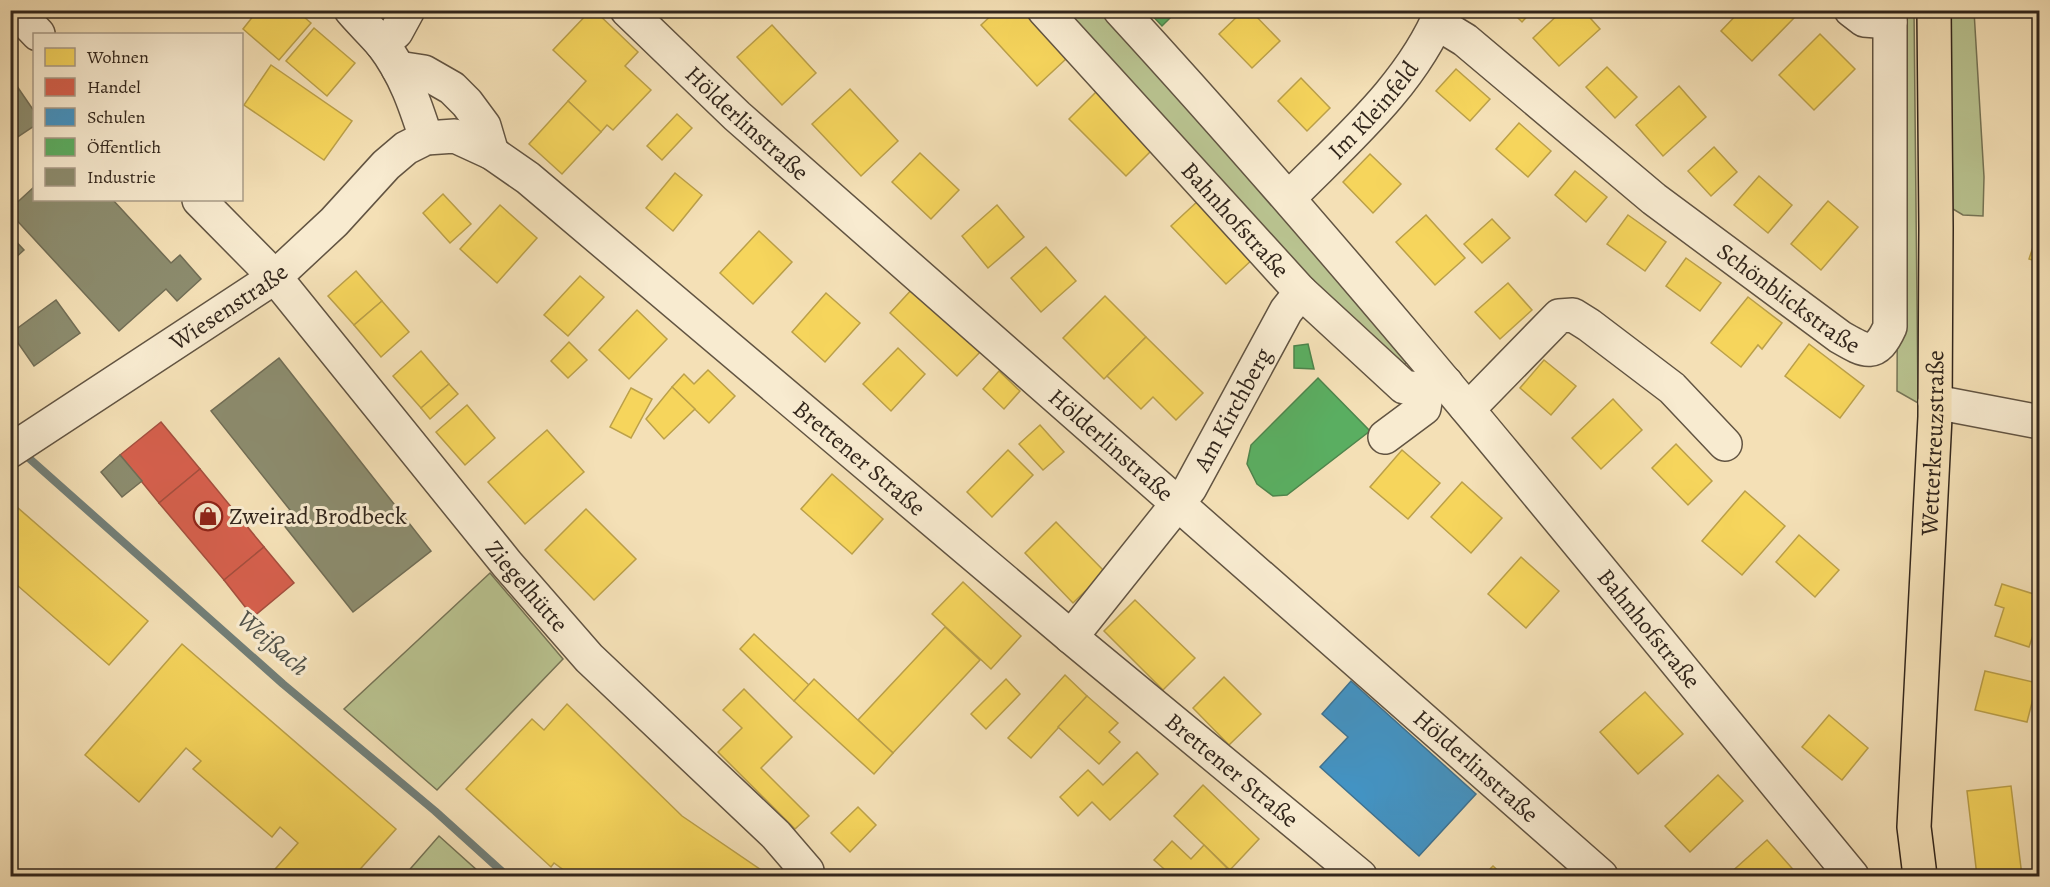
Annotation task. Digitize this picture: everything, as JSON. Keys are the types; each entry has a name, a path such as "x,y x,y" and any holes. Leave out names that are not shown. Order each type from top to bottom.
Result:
{"main road":[{"name":"Wetterkreuzstraße","path":"1920,876 1914,827 1935,402 1934,10"}],"street":[{"path":"15,10 37,33"},
{"path":"351,10 390,56 416,104 426,138"},
{"path":"390,56 396,32 408,10"},
{"name":"Hölderlinstraße","path":"627,10 737,116 1600,876"},
{"name":"Bahnhofstraße","path":"1044,10 1301,292 1404,387 1446,393"},
{"name":"Bahnhofstraße","path":"1120,10 1289,198 1446,393 1852,876"},
{"path":"1851,10 1864,20 1890,16"},
{"name":"Schönblickstraße","path":"1440,17 1673,213 1840,337 1859,348 1872,350 1883,343 1890,327 1890,16"},
{"name":"Im Kleinfeld","path":"1289,198 1397,87 1440,17"},
{"path":"390,56 452,88 467,103 484,126 492,153"},
{"name":"Brettener Straße","path":"426,138 455,136 492,153 528,178 1071,637 1360,876"},
{"name":"Wiesenstraße","path":"23,443 275,277 334,222 386,165 406,148 426,138"},
{"name":"Ziegelhütte","path":"200,201 275,277 507,564 589,658 776,835 807,871"},
{"name":"Am Kirchberg","path":"1071,637 1190,488 1286,311 1301,292"},
{"path":"1385,437 1446,393 1479,398 1559,316 1573,315 1672,388 1725,444"},
{"path":"1935,402 2040,422"}],"green space":[{"path":"1914,10 1918,403 1897,391 1899,11"},
{"path":"1058,11 1103,11 1203,118 1409,360 1398,370 1314,291"},
{"path":"1950,11 1974,11 1984,177 1983,216 1963,215 1953,209"},
{"path":"490,573 563,659 437,790 344,709"},
{"path":"439,836 479,872 473,876 404,876"}],"building: Wohnen":[{"path":"258,10 296,10 311,23 279,60 243,29"},
{"path":"591,10 594,10 638,52 625,66 651,90 613,130 607,125 601,132 568,101 586,81 553,50"},
{"path":"997,10 1022,10 1066,59 1037,86 981,25"},
{"path":"1244,10 1250,10 1280,41 1252,68 1219,34"},
{"path":"1510,10 1533,10 1522,22"},
{"path":"1563,10 1583,10 1600,29 1559,66 1533,38"},
{"path":"1741,10 1787,10 1794,18 1752,61 1721,31"},
{"path":"772,25 816,73 782,105 737,57"},
{"path":"314,28 355,63 327,96 286,61"},
{"path":"1820,34 1855,69 1814,110 1779,75"},
{"path":"271,65 352,121 324,160 244,105"},
{"path":"1607,67 1637,97 1615,118 1586,87"},
{"path":"1456,69 1490,99 1470,121 1436,91"},
{"path":"1301,78 1330,108 1307,131 1278,101"},
{"path":"1679,86 1706,117 1663,156 1636,125"},
{"path":"850,89 898,141 861,176 812,124"},
{"path":"1098,90 1155,147 1126,176 1069,119"},
{"path":"568,101 601,132 562,174 529,144"},
{"path":"677,114 692,128 662,160 647,146"},
{"path":"1519,123 1551,151 1528,177 1496,149"},
{"path":"1714,147 1737,172 1711,196 1688,171"},
{"path":"920,153 959,190 931,219 892,182"},
{"path":"1370,154 1401,184 1373,213 1343,182"},
{"path":"1575,171 1607,197 1586,222 1555,195"},
{"path":"675,173 702,195 673,231 646,208"},
{"path":"1759,176 1792,205 1768,233 1734,205"},
{"path":"443,194 471,224 450,243 423,213"},
{"path":"1200,199 1255,257 1226,284 1171,226"},
{"path":"1828,201 1858,227 1821,270 1791,244"},
{"path":"500,205 537,238 497,283 460,249"},
{"path":"997,205 1024,237 988,268 962,236"},
{"path":"1426,215 1465,258 1435,285 1396,242"},
{"path":"1628,215 1666,242 1645,271 1607,244"},
{"path":"1492,219 1510,238 1482,263 1464,244"},
{"path":"2040,226 2040,262 2029,259"},
{"path":"759,231 792,262 753,304 720,273"},
{"path":"1046,247 1076,281 1041,312 1011,278"},
{"path":"1686,258 1721,283 1700,311 1666,286"},
{"path":"356,271 382,301 354,325 328,296"},
{"path":"580,276 604,297 568,336 544,315"},
{"path":"1508,283 1532,310 1500,339 1475,312"},
{"path":"914,287 982,350 957,376 890,313"},
{"path":"826,293 860,323 825,362 792,332"},
{"path":"1105,296 1146,337 1104,379 1063,338"},
{"path":"1748,297 1782,323 1762,349 1758,345 1741,367 1711,343"},
{"path":"382,301 409,332 381,357 354,325"},
{"path":"637,310 667,339 629,379 599,350"},
{"path":"1146,337 1203,393 1176,420 1153,397 1141,409 1107,376"},
{"path":"569,342 587,360 568,378 551,361"},
{"path":"1809,344 1864,386 1840,418 1785,376"},
{"path":"898,348 925,374 891,411 863,384"},
{"path":"421,351 449,384 421,408 393,376"},
{"path":"1544,360 1576,386 1551,415 1520,388"},
{"path":"708,370 735,396 709,423 672,387 684,374 694,384"},
{"path":"999,371 1020,391 1004,409 983,389"},
{"path":"449,384 458,394 430,419 421,408"},
{"path":"672,387 695,409 664,439 646,419"},
{"path":"631,388 652,399 631,438 610,427"},
{"path":"1613,399 1642,430 1601,469 1572,438"},
{"path":"467,405 495,438 465,465 436,432"},
{"path":"1040,425 1064,452 1043,470 1019,444"},
{"path":"547,430 584,472 525,524 488,482"},
{"path":"1676,444 1712,481 1688,505 1652,468"},
{"path":"1008,450 1033,475 992,517 967,492"},
{"path":"1402,450 1440,483 1408,519 1370,487"},
{"path":"832,474 883,519 852,554 801,509"},
{"path":"1462,482 1502,518 1471,553 1431,517"},
{"path":"1745,491 1785,526 1742,575 1702,541"},
{"path":"10,501 148,621 109,665 10,579"},
{"path":"586,509 636,559 594,600 545,550"},
{"path":"1056,522 1105,572 1073,603 1025,553"},
{"path":"1799,535 1839,570 1815,597 1776,562"},
{"path":"1521,557 1559,591 1526,628 1488,594"},
{"path":"963,582 1021,636 991,669 932,614"},
{"path":"2002,584 2040,596 2040,614 2029,647 1995,636 2004,608 1995,605"},
{"path":"1135,600 1195,658 1163,690 1104,631"},
{"path":"945,627 980,660 893,753 858,720"},
{"path":"754,634 809,685 794,701 740,649"},
{"path":"182,644 396,829 354,876 269,876 298,843 280,827 272,837 193,769 201,761 186,748 139,802 85,755"},
{"path":"1985,671 2037,683 2027,722 1975,710"},
{"path":"1065,675 1087,696 1031,758 1008,738"},
{"path":"1224,677 1261,714 1229,745 1193,708"},
{"path":"814,679 893,753 874,774 794,701"},
{"path":"1006,679 1020,694 986,729 971,714"},
{"path":"744,689 792,737 761,768 809,816 795,829 718,752 742,728 723,710"},
{"path":"1645,692 1683,734 1638,774 1600,732"},
{"path":"1087,696 1118,723 1109,732 1120,742 1099,764 1058,727"},
{"path":"567,704 682,816 764,872 761,876 572,876 554,863 551,867 466,789 532,719 544,730"},
{"path":"1829,715 1868,748 1842,780 1802,747"},
{"path":"1137,752 1158,774 1110,820 1092,802 1078,816 1060,797 1088,770 1103,785"},
{"path":"1718,775 1743,801 1690,852 1665,826"},
{"path":"1203,785 1259,839 1230,870 1174,816"},
{"path":"2011,786 2022,876 1977,876 1967,791"},
{"path":"858,807 876,825 850,852 831,833"},
{"path":"1767,840 1798,875 1728,875"},
{"path":"1172,841 1191,859 1204,845 1227,868 1221,875 1223,876 1172,876 1154,860"},
{"path":"1493,866 1504,876 1483,876"}],"building: Handel":[{"path":"161,422 200,469 159,503 120,455"},
{"path":"200,469 264,547 224,580 159,503"},
{"path":"264,547 294,583 253,617 224,580"}],"building: Schulen":[{"path":"1351,681 1476,794 1419,856 1320,767 1348,737 1322,714"}],"building: Öffentlich":[{"path":"1147,10 1178,10 1162,26"},
{"path":"1308,344 1314,369 1294,368 1294,346"},
{"path":"1318,378 1370,431 1287,495 1273,496 1257,484 1247,464 1251,445"}],"building: Industrie":[{"path":"10,76 33,110 33,127 10,142"},
{"path":"33,188 33,201 114,201 171,263 180,255 201,279 177,301 166,289 119,331 10,213 10,209"},
{"path":"10,235 24,250 14,259 10,255"},
{"path":"56,300 80,333 34,366 11,333"},
{"path":"279,358 431,551 353,612 279,519 290,510 211,411"},
{"path":"120,455 142,481 122,497 101,472"}],"waterway":[{"name":"Weißach","path":"22,452 283,684 435,811 507,876"}],"place":[{"name":"Zweirad Brodbeck","path":"208,516"}]}
